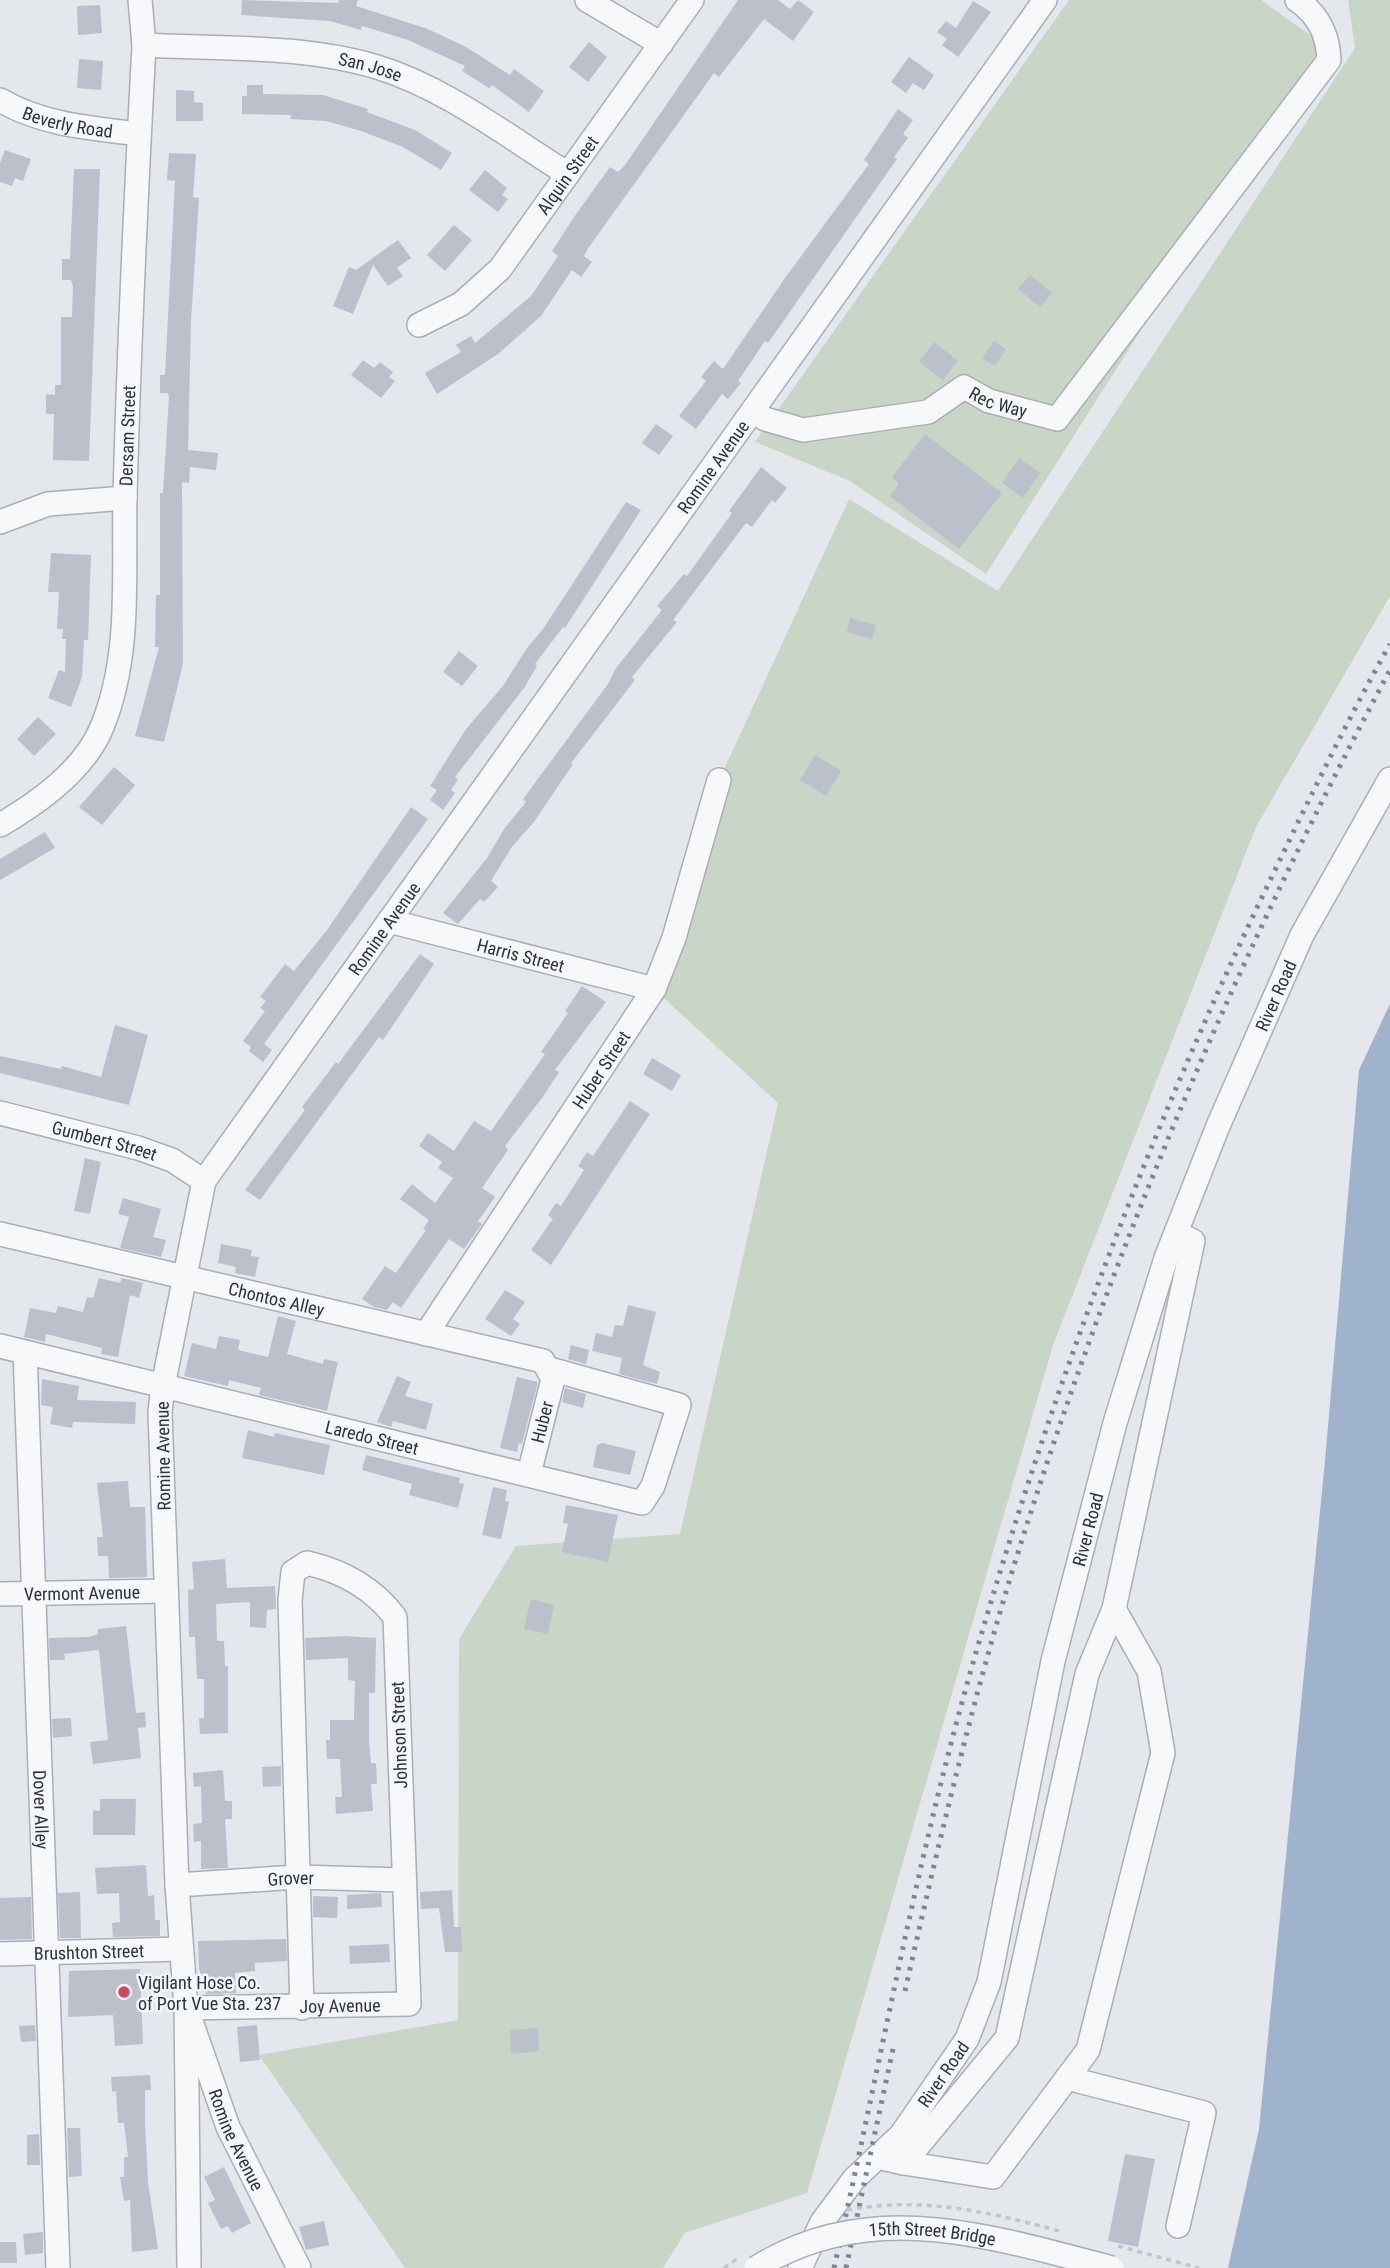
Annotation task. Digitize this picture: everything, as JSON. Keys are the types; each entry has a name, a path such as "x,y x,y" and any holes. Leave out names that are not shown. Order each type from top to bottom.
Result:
{"street":[{"name":"Dersam Street","path":"0,825 56,784 76,765 101,730 117,683 124,618 125,498 144,45 140,0"},
{"path":"587,0 661,44"},
{"name":"Alquin Street","path":"419,325 461,304 500,270 692,0"},
{"name":"Romine Avenue","path":"189,2268 186,2008 177,1885 160,1412 204,1181 1045,0"},
{"name":"Rec Way","path":"752,411 765,419 803,430 928,412 964,387 989,401 1057,419 1329,60 1328,37 1306,6 1297,0"},
{"name":"San Jose","path":"144,45 306,54 379,68 449,100 568,174"},
{"name":"Beverly Road","path":"0,100 34,117 62,124 139,134"},
{"path":"0,522 48,504 125,498"},
{"name":"River Road","path":"800,2268 822,2222 854,2179 901,2135 967,2039 989,1982 1052,1661 1115,1423 1176,1233 1218,1126 1302,936 1390,779"},
{"name":"Huber Street","path":"426,1334 654,989 674,938 719,780"},
{"name":"Harris Street","path":"389,921 654,989"},
{"name":"Gumbert Street","path":"0,1113 138,1147 172,1160 204,1181"},
{"path":"904,2163 1007,2038 1024,1948 1087,1674 1114,1609 1193,1241 1176,1233"},
{"name":"Chontos Alley","path":"0,1234 543,1361 550,1369 679,1405"},
{"name":"Laredo Street","path":"0,1346 642,1503 653,1486 679,1405"},
{"name":"Dover Alley","path":"25,1352 58,2268"},
{"name":"Huber","path":"528,1474 553,1379 550,1369"},
{"name":"Johnson Street","path":"298,1877 290,1600 293,1572 307,1563 359,1583 382,1599 395,1617 409,2004"},
{"name":"Vermont Avenue","path":"0,1594 166,1591"},
{"path":"877,2157 993,2177 1088,2050 1163,1753 1149,1671 1114,1609"},
{"path":"298,1877 302,2008"},
{"name":"Grover","path":"177,1885 298,1877 403,1881"},
{"name":"Brushton Street","path":"0,1954 180,1950"},
{"name":"Joy Avenue","path":"186,2008 409,2004"},
{"name":"Romine Avenue","path":"186,2008 228,2127 299,2268"},
{"path":"1067,2078 1204,2113 1178,2226"},
{"name":"15th Street Bridge","path":"756,2268 778,2254 814,2240 866,2229 906,2226 960,2231 1112,2268"}],"green space":[{"path":"1069,0 1261,0 1323,44 986,574 850,481 755,442"},
{"path":"1348,0 1390,0 1390,596 1256,827 1053,1345 807,2193 685,2233 663,2268 405,2268 259,2055 458,2020 459,1639 516,1546 680,1534 778,1103 654,989 719,780 849,499 998,591 1355,48"}],"water":[{"path":"1390,1004 1390,2268 1228,2268 1259,2129 1325,1461 1359,1070"}],"building":[{"path":"242,0 338,3 339,0 358,0 356,6 428,29 466,47 510,75 514,69 544,91 529,112 492,85 489,88 462,71 465,66 408,40 362,26 361,30 330,21 241,15"},
{"path":"738,0 778,0 790,9 798,0 814,12 793,41 764,19 719,77 714,73 589,247 584,256 592,262 581,277 572,270 541,316 498,354 437,394 425,373 461,352 456,345 471,336 475,343 531,296 558,256 552,251 574,217 610,167 618,172 625,165"},
{"path":"973,1 991,12 958,57 942,45 947,39 937,32 946,21 956,28"},
{"path":"100,5 102,33 78,35 77,6"},
{"path":"589,42 607,57 588,82 569,67"},
{"path":"909,57 934,75 924,90 913,83 906,93 891,82"},
{"path":"79,59 103,61 101,90 77,88"},
{"path":"247,85 263,85 263,94 323,95 368,109 367,112 415,130 452,153 441,170 403,147 326,121 290,119 291,115 242,114 242,96 247,96"},
{"path":"176,90 194,91 194,102 203,103 203,121 176,121"},
{"path":"898,109 913,120 903,134 908,138 894,157 897,159 768,343 765,341 738,381 741,383 728,399 722,394 696,429 679,416 706,381 701,377 714,361 723,369 785,278 869,164 864,160"},
{"path":"5,150 31,159 23,181 15,178 12,186 0,182 0,163"},
{"path":"169,153 196,154 193,197 199,198 191,321 188,450 218,453 216,470 190,467 189,483 182,482 183,664 164,742 135,736 159,647 155,647 156,595 160,595 160,493 163,493 169,397 168,393 160,393 160,375 165,375 175,181 167,180"},
{"path":"74,169 100,169 89,461 53,460 54,414 46,414 46,394 55,395 55,385 61,385 61,317 72,317 73,287 71,280 62,280 62,259 70,259"},
{"path":"485,170 507,188 502,195 508,199 498,212 469,190"},
{"path":"454,225 472,240 445,271 427,255"},
{"path":"398,240 411,258 397,268 403,276 388,286 373,265 353,314 333,306 349,267 356,270"},
{"path":"1030,275 1052,293 1040,307 1018,289"},
{"path":"994,341 1006,349 995,366 982,358"},
{"path":"934,342 958,361 943,380 919,362"},
{"path":"363,360 374,368 380,362 393,372 389,377 395,381 381,398 351,375"},
{"path":"656,424 673,436 659,455 642,443"},
{"path":"925,434 1002,493 959,549 890,496 899,483 892,477"},
{"path":"1019,458 1040,473 1023,498 1002,483"},
{"path":"761,467 787,488 775,503 772,500 752,527 746,523 673,620 677,622 632,677 635,680 571,763 573,764 534,822 511,848 491,881 498,887 484,902 480,899 458,924 443,913 487,858 504,829 526,802 523,799 608,684 616,668 662,610 657,606 684,574 687,576"},
{"path":"626,502 641,510 565,628 563,627 535,664 537,666 524,688 455,777 458,780 451,790 455,793 443,810 430,800 437,790 430,786 466,729 503,686 527,648 543,629"},
{"path":"51,553 91,555 88,640 84,640 82,677 71,707 48,698 59,670 65,672 66,639 62,639 63,629 57,629 59,592 48,592"},
{"path":"850,618 876,625 872,639 847,632"},
{"path":"459,651 478,666 462,686 443,672"},
{"path":"38,717 56,734 34,756 17,739"},
{"path":"815,755 841,771 826,796 800,780"},
{"path":"114,767 135,785 102,825 79,807"},
{"path":"411,807 428,819 264,1044 272,1050 263,1062 249,1051 251,1047 243,1041 265,1011 260,1008 266,1001 260,997 285,964 294,971 327,930"},
{"path":"45,832 55,848 0,880 0,859"},
{"path":"420,954 434,964 383,1040 379,1037 260,1200 245,1190 305,1110 302,1107 336,1062 338,1064"},
{"path":"582,986 606,1002 555,1070 559,1072 542,1098 505,1146 508,1150 482,1188 495,1197 478,1221 482,1224 464,1249 449,1239 401,1308 393,1302 387,1310 374,1307 362,1299 385,1266 396,1273 426,1230 423,1229 429,1220 400,1199 412,1184 435,1203 453,1178 438,1168 442,1162 419,1146 428,1133 454,1151 474,1121 491,1131 545,1054 541,1052 568,1013 565,1011"},
{"path":"115,1025 148,1035 129,1105 0,1073 0,1056 61,1069 62,1066 101,1077"},
{"path":"652,1058 681,1075 672,1091 643,1074"},
{"path":"630,1101 650,1114 551,1265 531,1250 553,1219 548,1215 556,1203 561,1206 584,1170 578,1166 587,1152 593,1156"},
{"path":"85,1158 101,1162 90,1214 74,1211"},
{"path":"123,1198 161,1209 153,1237 166,1240 161,1257 120,1248 129,1217 118,1214"},
{"path":"221,1244 252,1250 251,1256 259,1257 255,1277 235,1273 236,1267 218,1263"},
{"path":"99,1278 120,1283 122,1278 143,1283 139,1298 130,1295 118,1357 101,1354 102,1348 46,1334 45,1342 24,1337 30,1308 56,1313 58,1306 83,1312 87,1297 93,1298"},
{"path":"505,1290 525,1302 513,1319 520,1324 511,1336 485,1319"},
{"path":"628,1305 656,1312 643,1365 660,1372 657,1384 619,1374 622,1358 592,1351 596,1333 612,1337 615,1325 623,1326"},
{"path":"278,1316 296,1321 287,1354 323,1364 324,1359 338,1362 327,1411 259,1395 261,1388 229,1380 228,1386 184,1376 192,1343 216,1349 219,1336 240,1340 238,1350 268,1357"},
{"path":"571,1345 589,1350 586,1364 568,1359"},
{"path":"397,1376 411,1382 405,1396 433,1404 426,1430 393,1421 391,1427 377,1422"},
{"path":"517,1377 538,1382 522,1444 519,1443 517,1452 500,1448"},
{"path":"42,1379 79,1386 77,1400 136,1402 135,1424 73,1422 72,1428 50,1424 53,1407 41,1405"},
{"path":"565,1388 586,1394 583,1408 562,1402"},
{"path":"248,1430 274,1437 275,1433 330,1445 324,1475 242,1458"},
{"path":"602,1443 636,1451 630,1475 593,1467 597,1445"},
{"path":"366,1455 460,1478 459,1483 464,1484 458,1508 409,1495 412,1484 362,1470"},
{"path":"128,1481 130,1507 145,1507 147,1577 109,1578 108,1556 98,1556 97,1537 103,1537 97,1483"},
{"path":"493,1487 507,1490 505,1501 509,1502 501,1539 482,1535"},
{"path":"566,1505 618,1515 608,1562 562,1552 568,1524 563,1523"},
{"path":"225,1559 227,1588 275,1586 276,1609 267,1610 266,1628 250,1627 250,1602 216,1604 217,1641 224,1641 225,1666 228,1666 228,1733 200,1734 199,1718 204,1718 204,1679 197,1679 195,1637 189,1637 188,1590 194,1589 192,1562"},
{"path":"531,1599 554,1605 548,1634 524,1629"},
{"path":"126,1626 136,1713 145,1712 146,1727 138,1728 141,1758 93,1764 90,1742 108,1740 99,1650 64,1654 65,1660 50,1660 49,1638 88,1637 98,1634 98,1629"},
{"path":"305,1638 376,1638 375,1693 369,1693 369,1740 371,1763 376,1763 377,1784 371,1784 373,1811 336,1814 335,1797 342,1797 340,1759 327,1759 326,1740 330,1740 330,1720 354,1720 355,1681 348,1680 348,1658 306,1660"},
{"path":"71,1718 72,1736 53,1738 52,1719"},
{"path":"281,1766 281,1786 263,1787 262,1767"},
{"path":"223,1770 225,1801 232,1801 232,1819 225,1819 228,1868 201,1869 201,1841 194,1842 193,1824 202,1823 201,1786 194,1787 193,1773"},
{"path":"100,1799 136,1799 135,1835 93,1835 93,1810 100,1811"},
{"path":"146,1865 148,1896 154,1895 155,1920 160,1920 160,1936 113,1937 112,1923 120,1922 119,1893 97,1894 95,1868"},
{"path":"452,1890 454,1927 461,1927 462,1952 445,1952 439,1908 421,1909 420,1892"},
{"path":"80,1892 81,1938 60,1938 58,1893"},
{"path":"381,1893 382,1907 347,1909 347,1895"},
{"path":"313,1896 338,1897 337,1918 313,1917"},
{"path":"31,1897 32,1939 0,1940 0,1898"},
{"path":"286,1939 287,1961 255,1963 255,1971 235,1973 236,1993 206,1994 199,1968 198,1941"},
{"path":"389,1944 390,1962 350,1964 349,1946"},
{"path":"140,1969 143,2044 115,2046 113,2015 68,2017 69,1971"},
{"path":"35,2025 36,2041 21,2042 19,2026"},
{"path":"257,2025 260,2060 240,2062 237,2027"},
{"path":"538,2028 539,2051 511,2054 510,2030"},
{"path":"150,2075 151,2090 145,2090 145,2122 148,2182 158,2249 132,2252 130,2200 124,2201 120,2177 124,2177 124,2157 128,2157 124,2123 118,2123 116,2091 112,2092 111,2077"},
{"path":"67,2128 80,2128 82,2176 69,2177"},
{"path":"39,2134 40,2165 27,2165 27,2135"},
{"path":"1125,2154 1155,2159 1138,2247 1108,2241"},
{"path":"224,2167 251,2223 232,2233 228,2226 221,2229 208,2203 215,2200 204,2177"},
{"path":"324,2221 329,2245 306,2250 299,2227"},
{"path":"43,2232 43,2253 25,2255 23,2234"},
{"path":"0,2242 16,2242 17,2263 0,2263"}],"railway":[{"path":"834,2268 949,1750 1000,1573 1068,1367 1144,1165 1230,966 1317,783 1390,644"},
{"path":"905,1991 982,1676 1049,1455 1090,1340 1133,1225 1228,1000 1279,889 1390,670"},
{"path":"846,2268 893,2049"}],"place":[{"name":"Vigilant Hose Co. of Port Vue Sta. 237","path":"124,1992"}]}
